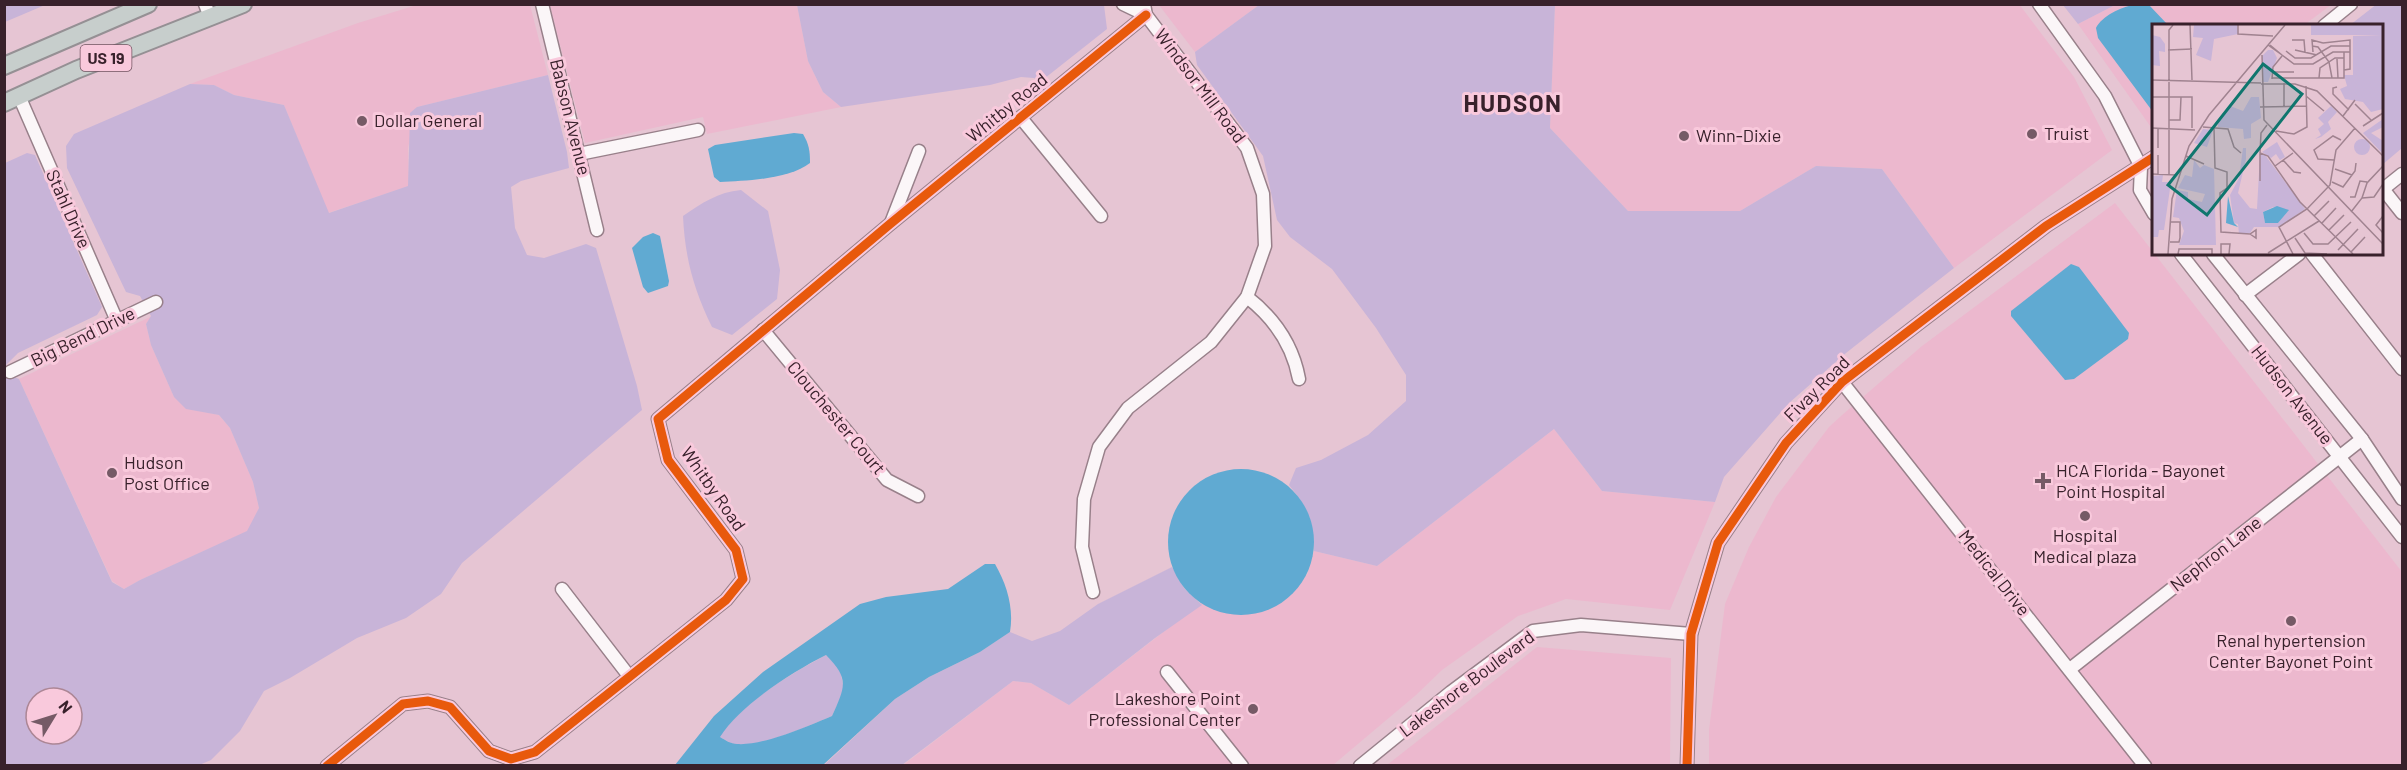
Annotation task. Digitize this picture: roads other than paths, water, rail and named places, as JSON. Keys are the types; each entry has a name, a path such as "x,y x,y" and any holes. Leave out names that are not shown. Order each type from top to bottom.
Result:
{"highway":[{"name":"US 19","path":"4,66 148,4"},
{"name":"US 19","path":"12,100 207,11 243,4"}],"street":[{"name":"Babson Avenue","path":"542,4 597,230"},
{"path":"1123,4 1145,10"},
{"path":"2039,4 2104,96 2141,167 2140,190 2152,211"},
{"path":"2326,24 2351,4"},
{"name":"Whitby Road","path":"327,765 403,704 428,701 450,707 489,751 511,759 535,752 726,600 743,579 736,550 668,460 658,419 1020,118 1145,10"},
{"name":"Windsor Mill Road","path":"1093,592 1082,547 1084,499 1099,447 1128,408 1211,342 1247,297 1265,246 1263,195 1247,148 1145,10"},
{"name":"Stahl Drive","path":"12,100 117,321"},
{"path":"1020,118 1101,216"},
{"path":"579,154 698,130"},
{"path":"890,224 919,151"},
{"name":"Fivay Road","path":"1687,765 1691,634 1718,543 1786,443 1842,382 2046,226 2152,159"},
{"path":"2141,167 2152,173"},
{"path":"2403,174 2383,190 2403,213"},
{"name":"Hudson Avenue","path":"2182,255 2403,537"},
{"name":"Hudson Avenue","path":"2214,255 2362,439 2403,499"},
{"path":"2246,295 2298,255"},
{"path":"2313,255 2403,369"},
{"path":"1247,297 1263,310 1291,349 1299,379"},
{"name":"Big Bend Drive","path":"10,372 156,302"},
{"name":"Clouchester Court","path":"763,330 887,480 918,496"},
{"name":"Medical Drive","path":"1842,382 2145,765"},
{"name":"Nephron Lane","path":"2070,669 2362,439"},
{"path":"562,590 628,676"},
{"name":"Lakeshore Boulevard","path":"1360,765 1533,631 1581,625 1691,634"},
{"path":"1167,672 1242,765"}],"water":[{"path":"2149,5 2167,24 2152,24 2152,111 2098,38 2096,28 2099,24 2112,13 2123,8"},
{"path":"794,133 803,134 809,148 810,163 801,168 780,176 755,180 720,182 714,177 708,149 715,145"},
{"path":"653,233 660,236 669,281 668,286 648,293 643,287 632,248 643,237"},
{"path":"2071,264 2079,267 2129,333 2128,339 2074,379 2065,380 2011,316 2011,311"},
{"path":"1241,469 1269,474 1293,490 1309,514 1314,542 1309,570 1293,594 1269,610 1241,615 1213,610 1189,594 1173,570 1168,542 1173,514 1189,490 1213,474"},
{"path":"985,564 995,564 1008,597 1011,614 1010,632 980,652 929,677 895,699 823,765 675,765 714,716 763,672 860,604 886,597 948,589","holes":["826,655 842,677 843,684 832,716 759,742 735,744 720,737 753,701 798,670"]}],"place":[{"name":"Dollar General","path":"362,121"},
{"name":"Truist","path":"2032,134"},
{"name":"Winn-Dixie","path":"1684,136"},
{"name":"Hudson Post Office","path":"112,473"},
{"name":"HCA Florida - Bayonet Point Hospital","path":"2043,481"},
{"name":"Hospital Medical plaza","path":"2085,516"},
{"name":"Renal hypertension Center Bayonet Point","path":"2291,621"},
{"name":"Lakeshore Point Professional Center","path":"1253,709"}],"district":[{"name":"HUDSON","path":"1513,104"}]}
